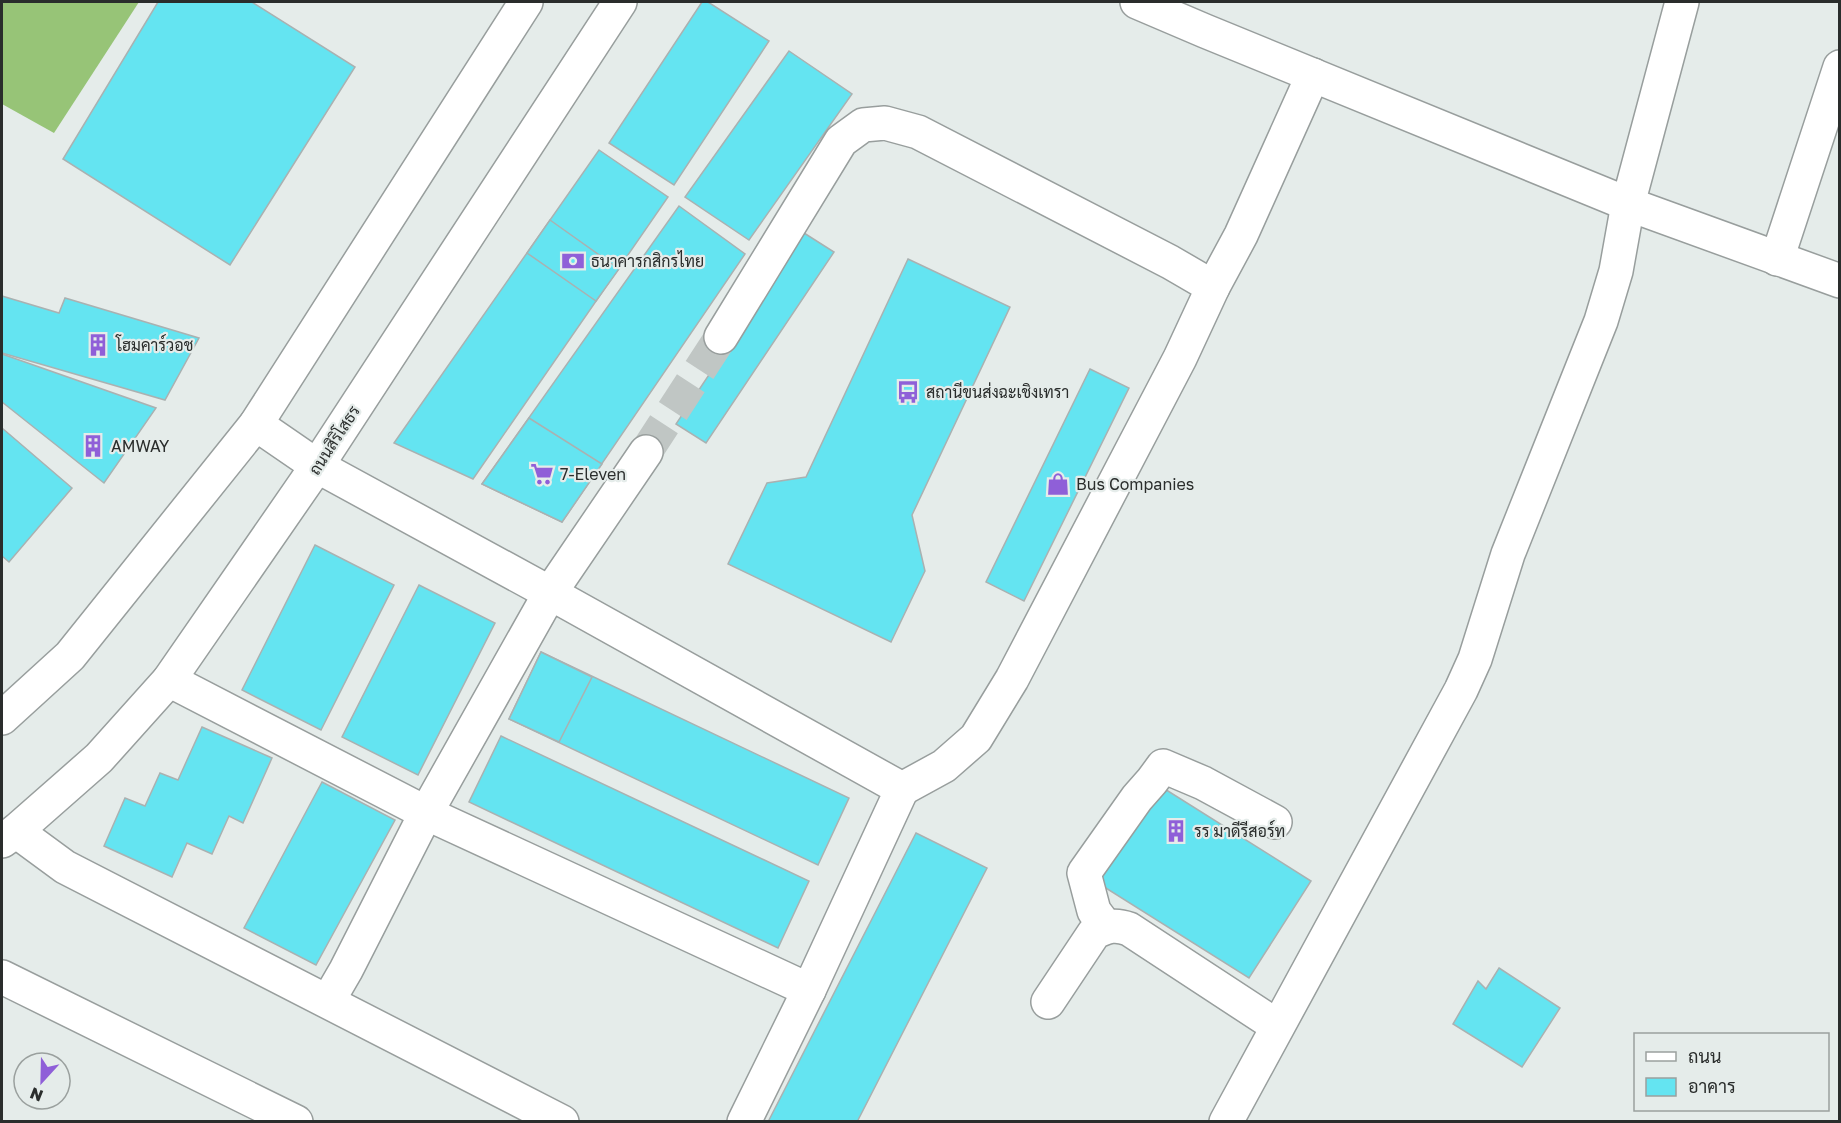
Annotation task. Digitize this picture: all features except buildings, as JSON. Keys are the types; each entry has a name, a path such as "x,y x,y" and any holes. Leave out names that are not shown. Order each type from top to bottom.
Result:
{"street":[{"path":"2,718 70,656 256,424 526,2"},
{"name":"ถนนสิริโสธร","path":"9,836 99,758 169,680 317,466 620,2"},
{"path":"1137,2 1628,204 1839,281"},
{"path":"1226,1122 1461,690 1475,659 1508,554 1601,321 1617,271 1628,204 1682,2"},
{"path":"1778,258 1839,68"},
{"path":"744,1122 809,990 902,789 944,766 976,738 1012,679 1180,358 1213,287 1241,235 1312,75"},
{"path":"721,337 841,141 863,126 885,123 918,132 1160,257 1213,287"},
{"path":"256,424 317,466 902,789"},
{"path":"328,1001 426,813 550,593 646,452"},
{"path":"169,680 426,813 809,990"},
{"path":"1106,927 1094,911 1084,873 1137,798 1163,766 1203,783 1275,822"},
{"path":"9,836 65,867 562,1122"},
{"path":"1048,1002 1094,933 1118,924 1129,928 1277,1026"},
{"path":"2,977 296,1122"}],"green space":[{"path":"2,2 139,2 54,133 2,104"}],"tunnel":[{"path":"646,452 721,337"}],"place":[{"name":"ธนาคารกสิกรไทย","path":"573,261"},
{"name":"โฮมคาร์วอช","path":"98,345"},
{"name":"สถานีขนส่งฉะเชิงเทรา","path":"908,392"},
{"name":"AMWAY","path":"93,446"},
{"name":"7-Eleven","path":"542,474"},
{"name":"Bus Companies","path":"1058,484"},
{"name":"รร มาดีรีสอร์ท","path":"1176,831"}]}
